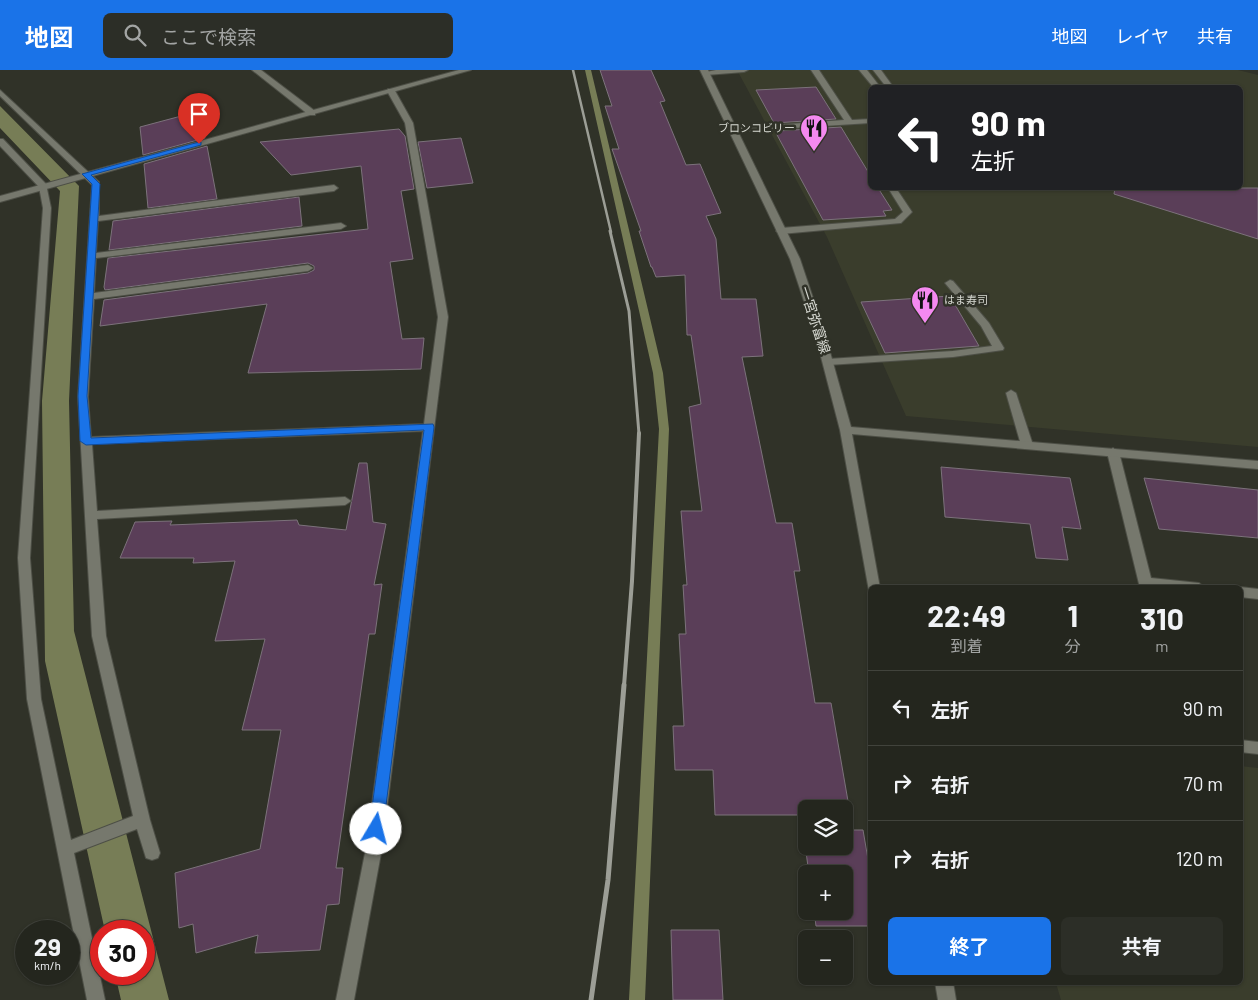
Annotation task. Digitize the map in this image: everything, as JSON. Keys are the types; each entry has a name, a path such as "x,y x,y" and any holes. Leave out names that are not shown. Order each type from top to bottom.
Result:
{"street":[{"path":"256,70 312,113"},
{"path":"0,199 467,70"},
{"path":"705,72 744,70"},
{"path":"815,70 849,122"},
{"path":"863,70 876,85"},
{"path":"877,70 889,85"},
{"name":"一宮弥富線","path":"705,72 734,130 801,277 828,362 846,430 873,585"},
{"path":"345,1000 374,848 443,317 409,123 391,91"},
{"path":"0,92 81,176 96,184 82,396 99,636 136,822 152,853"},
{"path":"734,130 868,121"},
{"path":"0,141 47,185 24,558 34,699 73,846 96,1000"},
{"path":"93,219 334,188"},
{"path":"781,231 898,221 908,212 893,190"},
{"path":"91,256 340,226"},
{"path":"89,297 308,268"},
{"path":"828,362 953,354 999,348 986,325 950,283"},
{"path":"1011,393 1027,445"},
{"path":"86,441 429,427"},
{"path":"846,430 1258,465"},
{"path":"1112,452 1146,585"},
{"path":"91,515 345,501"},
{"path":"1243,592 1258,594"},
{"path":"1243,746 1258,748"},
{"path":"73,846 136,822"},
{"path":"944,985 947,1000"}],"shaded area":[{"path":"737,70 1238,70 1258,75 1258,447 906,416 827,237"},
{"path":"0,106 79,186 69,401 74,631 148,920 103,920 45,661 42,401 60,191 0,128"},
{"path":"1243,766 1258,768 1258,1000 1061,1000 1057,985 1243,985"},
{"path":"155,946 169,1000 121,1000 118,985 155,985"}],"building":[{"path":"600,70 651,70 665,101 660,102 686,165 700,164 721,213 706,216 716,239 721,299 756,299 763,356 742,357 776,523 792,523 800,571 794,571 815,703 831,703 848,800 798,800 798,815 715,815 713,770 675,770 673,726 684,726 679,634 686,634 683,585 687,585 681,511 702,511 689,407 701,404 691,335 687,335 685,275 656,277 612,149 619,149 605,106 612,106"},
{"path":"816,87 836,119 774,123 756,90"},
{"path":"200,111 205,138 143,155 140,127"},
{"path":"841,127 868,172 868,190 879,190 892,210 883,211 886,216 823,220 776,133 779,133 778,131"},
{"path":"399,129 405,136 414,189 401,191 413,259 390,262 402,339 424,338 421,369 248,373 267,304 100,326 104,300 308,273 314,270 314,266 308,263 105,290 104,287 108,258 368,229 361,166 291,175 260,142"},
{"path":"461,138 473,183 427,188 418,142"},
{"path":"207,146 217,199 148,208 144,164"},
{"path":"1243,188 1258,188 1258,239 1114,194 1115,190 1243,190"},
{"path":"299,197 302,226 109,250 113,221"},
{"path":"950,296 979,346 885,353 861,302"},
{"path":"359,463 367,463 373,522 386,524 374,585 382,584 375,634 369,634 336,868 343,868 339,904 327,905 320,950 255,953 258,935 196,953 193,924 179,928 175,873 260,849 281,730 242,730 265,639 215,641 235,561 193,563 194,558 120,558 135,522 172,521 170,525 297,520 299,525 346,530"},
{"path":"941,467 1070,478 1081,529 1062,527 1068,560 1036,558 1030,524 945,517"},
{"path":"1144,478 1258,490 1258,538 1159,529"},
{"path":"853,830 863,830 868,859 868,926 816,926 815,920 853,920 853,865 808,865 806,855 853,855"},
{"path":"671,930 719,930 723,1000 673,1000"}],"waterway":[{"path":"588,70 658,373 664,429 637,1000"}],"railway":[{"path":"573,70 611,232"},
{"path":"610,231 629,311 639,434"},
{"path":"624,686 632,581 639,434"},
{"path":"591,1000 608,880 624,685"}],"place":[{"name":"ブロンコビリー","path":"814,152"},
{"name":"はま寿司","path":"925,324"}],"route":[{"path":"199,144 86,174 96,184 82,396 86,441 429,427 376,829"}]}
